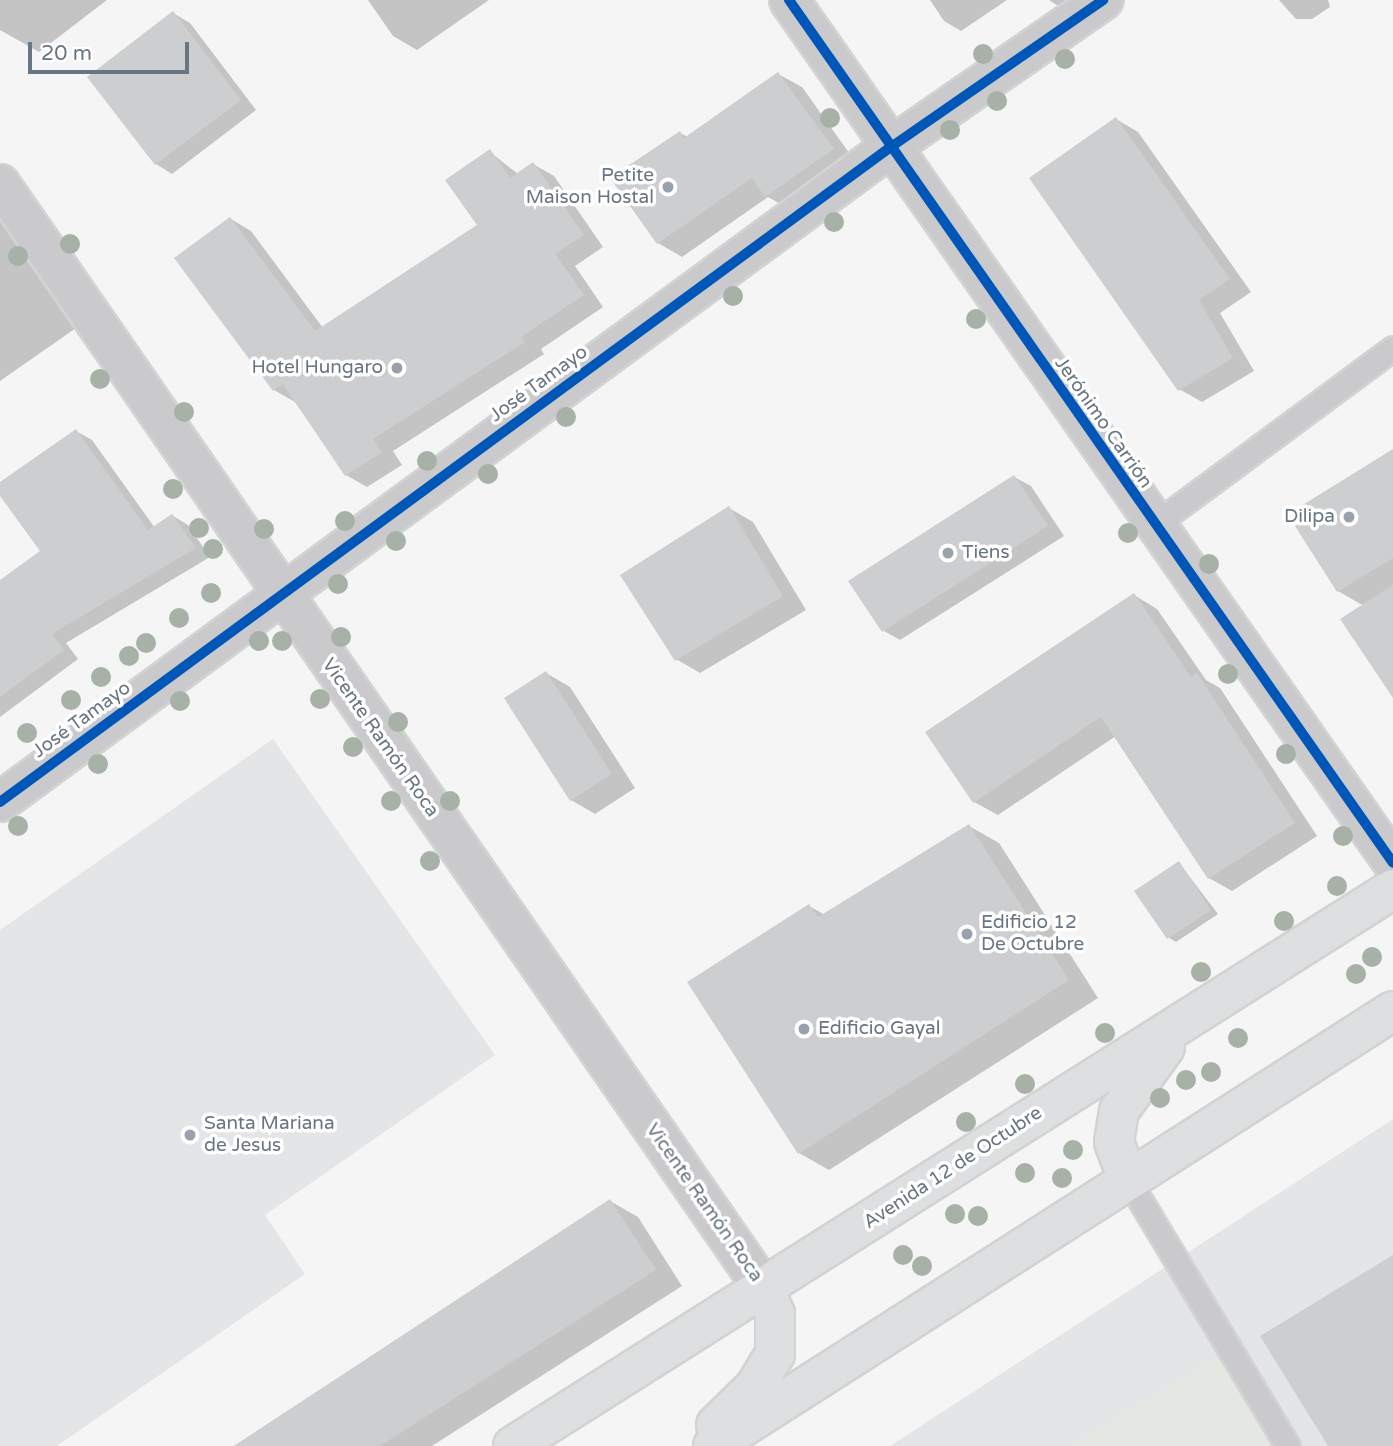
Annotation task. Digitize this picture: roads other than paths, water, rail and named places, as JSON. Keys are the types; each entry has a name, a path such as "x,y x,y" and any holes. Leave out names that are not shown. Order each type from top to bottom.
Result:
{"main road":[{"name":"Avenida 12 de Octubre","path":"513,1446 1393,889"},
{"path":"713,1446 1393,1011"},
{"path":"1128,1180 1114,1142 1119,1111 1190,1017"},
{"path":"694,1446 755,1387 775,1354 775,1314 764,1289"}],"street":[{"name":"Jerónimo Carrión","path":"789,0 888,149 1393,863"},
{"name":"José Tamayo","path":"0,802 888,149 1103,0"},
{"name":"Vicente Ramón Roca","path":"0,184 764,1289"}],"lane":[{"path":"1154,525 1393,348"},
{"path":"1128,1180 1288,1446"}],"place":[{"name":"Petite Maison Hostal","path":"668,187"},
{"name":"Hotel Hungaro","path":"397,368"},
{"name":"Dilipa","path":"1349,517"},
{"name":"Tiens","path":"948,553"},
{"name":"Edificio 12 De Octubre","path":"967,934"},
{"name":"Edificio Gayal","path":"804,1029"},
{"name":"Santa Mariana de Jesus","path":"190,1135"}]}
